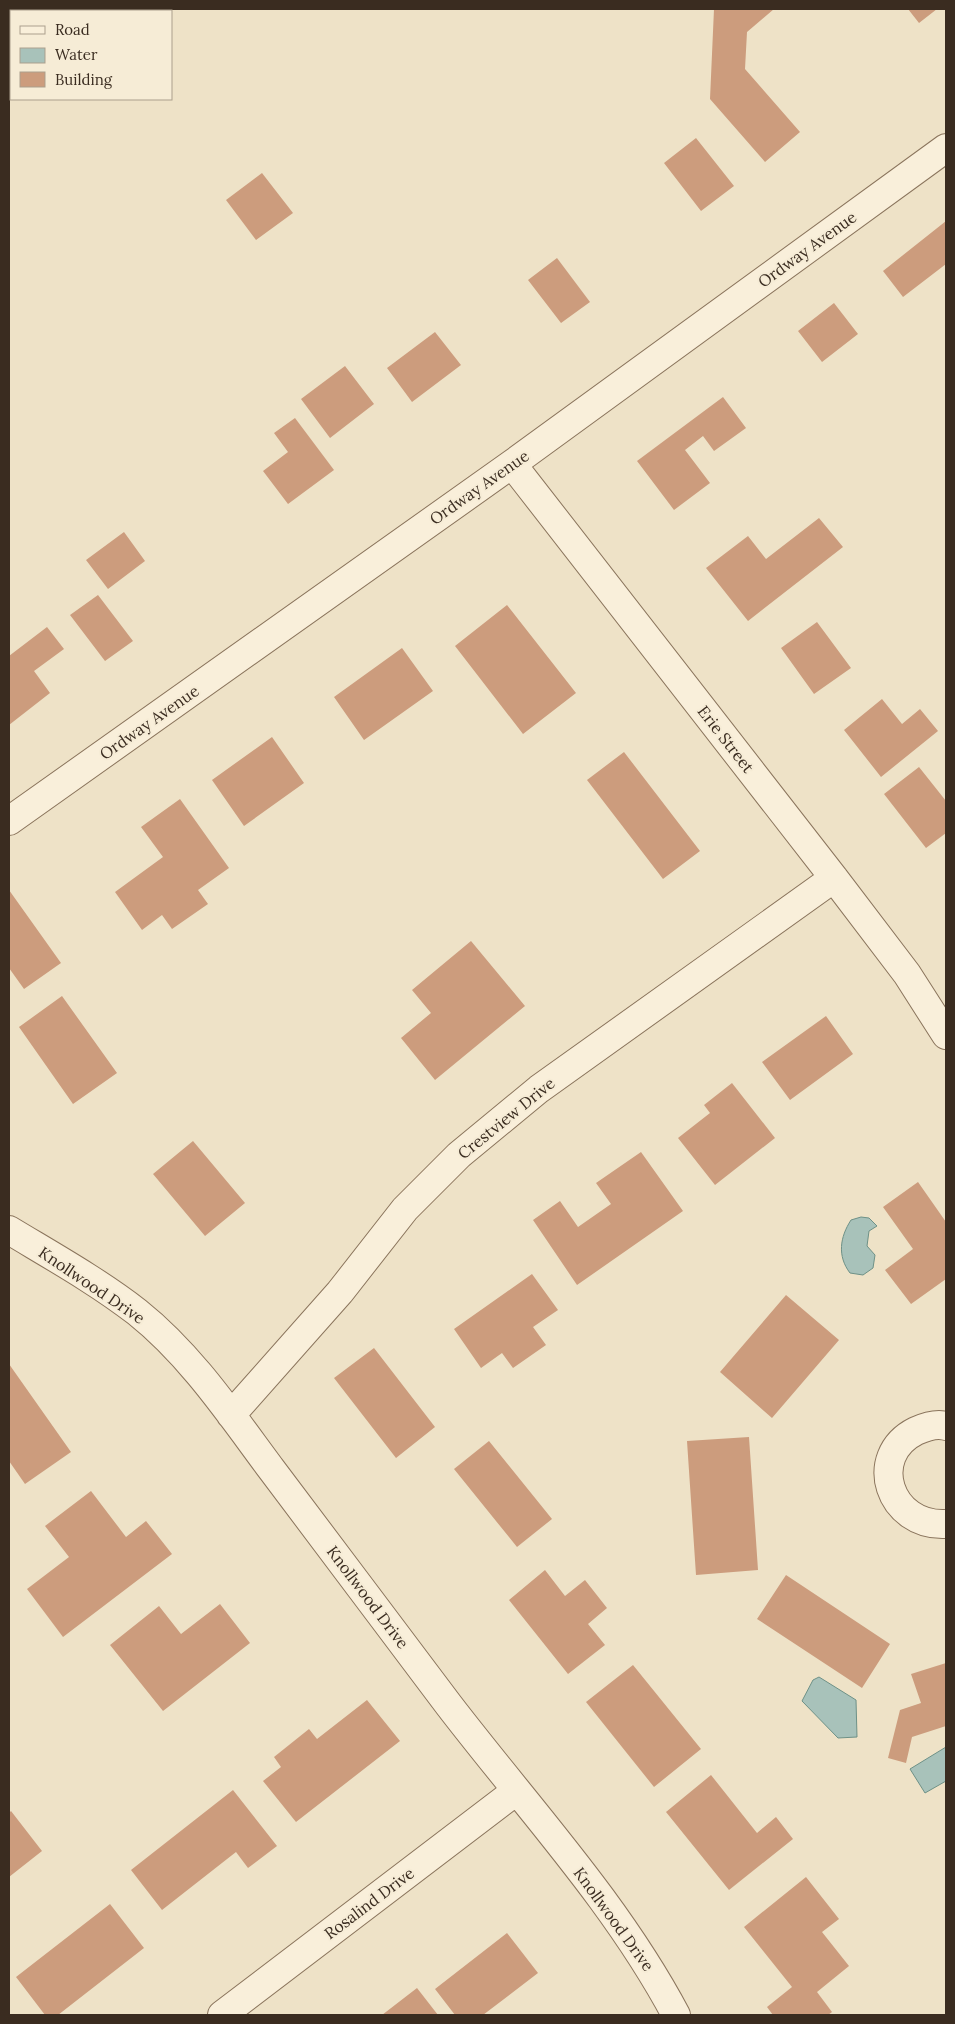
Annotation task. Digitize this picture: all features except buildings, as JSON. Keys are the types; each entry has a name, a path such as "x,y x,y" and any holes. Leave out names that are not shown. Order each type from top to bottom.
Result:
{"street":[{"name":"Ordway Avenue","path":"9,821 512,464 946,148"},
{"name":"Erie Street","path":"512,464 942,1020"},
{"name":"Crestview Drive","path":"231,1415 340,1292 405,1209 459,1155 538,1089 834,878"},
{"name":"Knollwood Drive","path":"9,1230 66,1264 136,1311 177,1349 231,1415 516,1791 592,1885 652,1970 676,2015"},
{"path":"946,1426 925,1427 910,1434 898,1446 891,1460 888,1477 892,1493 901,1508 913,1518 928,1524 946,1524"},
{"name":"Rosalind Drive","path":"222,2015 516,1791"}],"water":[{"path":"861,1217 869,1218 877,1226 869,1231 867,1246 875,1255 873,1268 863,1275 850,1273 843,1260 842,1253 842,1240 847,1226 851,1220"},
{"path":"819,1677 856,1700 857,1737 838,1738 802,1701 813,1680"},
{"path":"946,1747 946,1781 925,1793 910,1769"}]}
